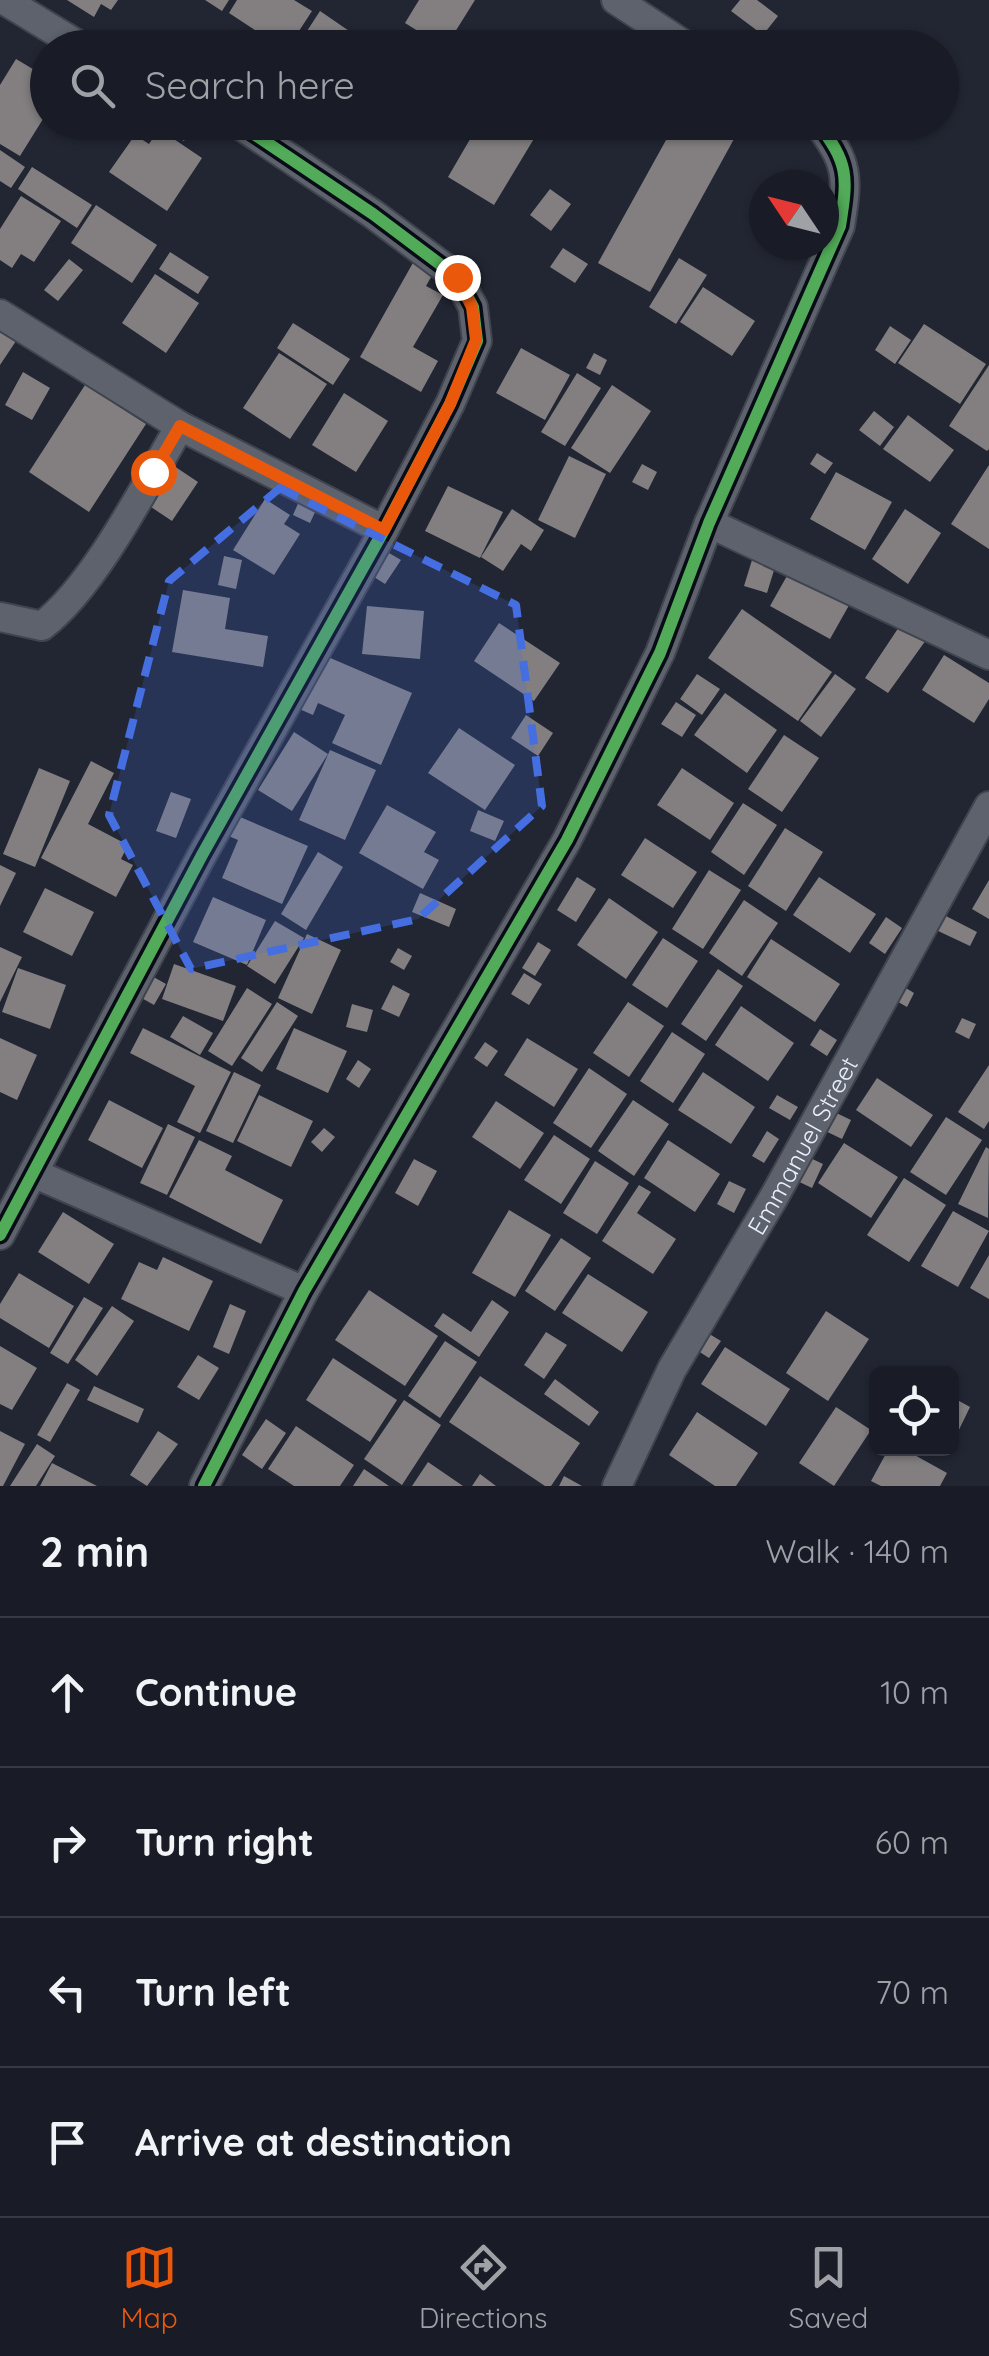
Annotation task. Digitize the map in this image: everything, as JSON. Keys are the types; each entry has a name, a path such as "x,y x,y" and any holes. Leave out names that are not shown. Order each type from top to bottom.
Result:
{"street":[{"path":"4,0 53,30"},
{"path":"616,0 662,30"},
{"path":"0,1235 314,651 384,530 450,404 476,340 472,307 457,277 374,214 263,140"},
{"path":"204,1486 304,1291 567,840 660,653 708,522 840,226 848,177 831,140"},
{"path":"0,314 180,426 384,530"},
{"path":"0,618 42,626 62,610 83,584 180,426"},
{"path":"708,522 989,655"},
{"name":"Emmanuel Street","path":"617,1486 672,1369 774,1197 989,806"},
{"path":"33,1173 304,1291"}],"highlighted area":[{"path":"280,488 516,605 542,806 418,919 191,969 109,815 169,581"}],"building":[{"path":"67,0 118,0 111,10 101,4 94,17"},
{"path":"205,0 229,0 222,11"},
{"path":"237,0 294,0 312,11 300,30 255,30 229,13"},
{"path":"419,0 475,0 456,30 416,30 405,23"},
{"path":"740,0 757,0 778,16 767,30 756,30 731,11"},
{"path":"320,11 348,30 308,30"},
{"path":"16,59 30,67 30,140 20,156 0,144 0,85"},
{"path":"131,140 149,144 152,140 175,140 202,158 167,211 109,172"},
{"path":"470,140 533,140 494,205 448,177"},
{"path":"666,140 733,140 650,292 598,263"},
{"path":"0,150 25,167 11,188 0,181"},
{"path":"32,167 92,205 77,228 18,189"},
{"path":"550,189 571,204 551,231 530,215"},
{"path":"21,196 61,221 34,262 21,254 12,268 0,260 0,229"},
{"path":"96,205 157,245 132,283 71,243"},
{"path":"563,248 588,264 575,283 550,267"},
{"path":"170,252 209,277 198,294 159,269"},
{"path":"679,258 707,275 676,324 649,307"},
{"path":"69,259 83,270 58,301 44,290"},
{"path":"414,261 434,272 426,286 443,295 413,347 438,361 421,392 360,357"},
{"path":"155,274 199,303 166,353 122,323"},
{"path":"703,287 755,321 732,356 680,322"},
{"path":"293,323 350,359 333,385 277,348"},
{"path":"924,324 986,364 960,404 898,363"},
{"path":"890,326 911,340 895,364 875,350"},
{"path":"0,330 16,341 0,365"},
{"path":"521,348 570,375 545,420 496,393"},
{"path":"279,353 327,384 290,439 243,408"},
{"path":"594,353 607,360 600,375 586,368"},
{"path":"989,365 989,449 987,451 949,426"},
{"path":"23,372 50,388 32,420 5,405"},
{"path":"577,373 601,388 565,446 541,432"},
{"path":"85,385 146,424 89,512 29,472"},
{"path":"612,385 651,411 610,473 571,448"},
{"path":"344,393 388,421 356,472 312,445"},
{"path":"874,411 894,427 880,446 859,430"},
{"path":"908,415 954,450 930,482 883,449"},
{"path":"817,453 833,463 825,474 810,464"},
{"path":"569,456 606,474 575,538 538,520"},
{"path":"168,462 198,482 172,521 142,501"},
{"path":"642,464 657,472 648,490 632,482"},
{"path":"989,465 989,549 951,524"},
{"path":"836,472 892,502 865,550 810,519"},
{"path":"448,486 503,512 480,558 425,531"},
{"path":"265,499 290,515 284,524 300,534 274,575 233,550"},
{"path":"300,499 317,508 310,523 293,515"},
{"path":"512,509 544,530 531,551 521,544 503,571 481,557"},
{"path":"905,509 941,533 908,584 872,559"},
{"path":"389,553 401,560 385,584 374,577"},
{"path":"224,556 242,560 236,589 218,585"},
{"path":"752,560 775,567 767,593 744,586"},
{"path":"792,567 852,600 830,639 770,606"},
{"path":"183,590 230,598 225,629 268,636 263,667 172,652"},
{"path":"367,606 424,611 420,659 362,654"},
{"path":"742,609 832,672 798,721 708,658"},
{"path":"499,623 560,663 534,701 474,661"},
{"path":"901,624 926,640 888,693 865,678"},
{"path":"321,654 412,693 381,765 332,743 345,715 318,703 313,715 297,708"},
{"path":"944,655 989,683 989,699 974,723 922,690"},
{"path":"697,674 720,689 702,715 680,699"},
{"path":"835,674 856,689 821,737 800,721"},
{"path":"725,693 777,730 747,773 694,735"},
{"path":"676,702 696,715 682,737 661,724"},
{"path":"526,715 553,733 538,756 511,738"},
{"path":"459,728 515,765 485,810 428,773"},
{"path":"294,732 328,754 292,811 258,790"},
{"path":"784,735 819,758 782,812 748,789"},
{"path":"330,750 376,770 345,840 299,820"},
{"path":"91,761 114,773 88,824 128,845 121,859 133,865 116,897 41,858"},
{"path":"39,768 70,781 35,867 3,854"},
{"path":"682,768 734,803 710,840 657,805"},
{"path":"171,792 191,799 176,838 156,831"},
{"path":"743,803 777,825 744,875 711,852"},
{"path":"387,805 436,832 424,852 439,860 423,889 359,853"},
{"path":"478,810 504,821 495,841 470,831"},
{"path":"233,814 308,846 282,904 222,878 238,840 224,834"},
{"path":"785,828 823,852 786,911 748,886"},
{"path":"645,838 697,872 673,908 621,875"},
{"path":"318,852 343,867 306,930 281,914"},
{"path":"0,865 16,873 0,906"},
{"path":"709,870 741,890 703,949 672,929"},
{"path":"577,877 596,889 576,922 557,910"},
{"path":"819,877 876,914 850,953 793,915"},
{"path":"989,880 989,919 972,909"},
{"path":"45,888 94,912 72,956 23,932"},
{"path":"420,893 456,909 449,927 412,912"},
{"path":"213,897 266,920 247,965 193,942"},
{"path":"609,898 658,932 626,979 577,945"},
{"path":"744,900 778,923 742,976 709,953"},
{"path":"944,915 977,932 970,946 936,930"},
{"path":"886,917 902,928 885,954 869,943"},
{"path":"275,921 304,938 275,984 247,966"},
{"path":"307,934 341,950 312,1014 278,998"},
{"path":"663,938 698,961 667,1008 632,985"},
{"path":"771,939 840,984 815,1022 747,977"},
{"path":"538,942 551,950 535,976 522,968"},
{"path":"0,947 22,957 0,1002"},
{"path":"398,948 412,956 404,970 390,962"},
{"path":"174,964 236,986 223,1021 162,999"},
{"path":"18,968 66,985 50,1029 2,1012"},
{"path":"718,969 743,986 706,1041 681,1024"},
{"path":"524,973 542,984 529,1005 511,994"},
{"path":"150,975 166,984 154,1005 138,996"},
{"path":"393,985 410,994 399,1017 381,1009"},
{"path":"901,985 914,993 907,1007 893,999"},
{"path":"247,988 272,1004 232,1066 208,1051"},
{"path":"277,1002 298,1016 262,1072 241,1058"},
{"path":"628,1002 664,1026 629,1077 593,1053"},
{"path":"352,1004 373,1010 367,1032 346,1027"},
{"path":"741,1006 794,1043 768,1081 715,1045"},
{"path":"183,1016 213,1033 200,1055 170,1037"},
{"path":"962,1018 976,1024 969,1039 955,1032"},
{"path":"143,1028 231,1072 200,1133 177,1122 195,1086 130,1053"},
{"path":"294,1028 347,1051 328,1093 276,1069"},
{"path":"820,1029 837,1040 827,1056 810,1045"},
{"path":"672,1032 705,1054 673,1103 640,1081"},
{"path":"0,1038 37,1055 17,1100 0,1092"},
{"path":"527,1038 578,1069 554,1107 504,1075"},
{"path":"485,1042 498,1051 487,1067 474,1058"},
{"path":"358,1060 371,1069 359,1088 346,1079"},
{"path":"989,1065 989,1121 984,1129 958,1112"},
{"path":"589,1068 627,1094 591,1148 553,1123"},
{"path":"234,1072 261,1085 233,1143 206,1131"},
{"path":"703,1072 755,1107 731,1144 678,1110"},
{"path":"877,1078 933,1115 911,1147 856,1110"},
{"path":"259,1095 313,1121 291,1167 237,1141"},
{"path":"777,1095 798,1107 790,1120 769,1108"},
{"path":"109,1100 163,1128 142,1168 88,1140"},
{"path":"633,1100 669,1124 634,1176 598,1151"},
{"path":"496,1101 544,1133 520,1169 472,1137"},
{"path":"828,1109 851,1120 842,1139 819,1128"},
{"path":"946,1117 982,1140 946,1195 910,1172"},
{"path":"168,1124 195,1137 167,1195 140,1183"},
{"path":"324,1128 335,1137 322,1152 311,1142"},
{"path":"767,1131 779,1139 764,1163 752,1156"},
{"path":"554,1135 590,1159 561,1204 524,1180"},
{"path":"199,1140 232,1156 225,1170 283,1200 261,1244 169,1197"},
{"path":"668,1140 720,1174 695,1212 644,1178"},
{"path":"844,1143 898,1177 871,1218 818,1183"},
{"path":"986,1147 989,1149 988,1218 958,1204"},
{"path":"804,1155 823,1164 812,1188 793,1179"},
{"path":"414,1159 437,1171 418,1206 395,1193"},
{"path":"595,1161 629,1183 597,1234 563,1213"},
{"path":"904,1178 946,1205 909,1262 867,1235"},
{"path":"729,1181 746,1189 734,1213 717,1204"},
{"path":"639,1185 651,1192 637,1213 676,1239 653,1274 602,1241"},
{"path":"509,1210 551,1235 515,1297 472,1273"},
{"path":"953,1211 989,1231 958,1287 921,1266"},
{"path":"63,1212 114,1244 89,1284 38,1252"},
{"path":"561,1238 591,1258 555,1311 525,1291"},
{"path":"989,1255 989,1299 970,1288"},
{"path":"163,1257 213,1281 189,1331 121,1299 139,1262 157,1270"},
{"path":"19,1273 74,1306 49,1348 0,1318 0,1304"},
{"path":"588,1274 648,1312 622,1352 562,1313"},
{"path":"369,1290 438,1336 405,1386 335,1340"},
{"path":"84,1297 103,1308 68,1364 50,1353"},
{"path":"492,1300 509,1312 479,1357 434,1326 443,1313 471,1332"},
{"path":"230,1304 246,1311 229,1354 213,1347"},
{"path":"112,1306 134,1321 97,1376 75,1360"},
{"path":"826,1311 869,1339 828,1401 786,1373"},
{"path":"546,1332 567,1345 544,1379 524,1365"},
{"path":"706,1332 721,1341 709,1358 695,1349"},
{"path":"445,1341 477,1362 440,1418 408,1396"},
{"path":"0,1346 37,1368 12,1410 0,1404"},
{"path":"725,1347 790,1389 766,1426 701,1384"},
{"path":"198,1355 219,1368 199,1400 177,1387"},
{"path":"333,1358 397,1400 370,1442 306,1400"},
{"path":"480,1376 580,1443 551,1486 545,1486 449,1422"},
{"path":"555,1379 599,1412 589,1426 544,1394"},
{"path":"67,1383 80,1390 50,1442 37,1435"},
{"path":"94,1386 144,1409 138,1423 87,1400"},
{"path":"404,1400 441,1425 402,1485 364,1459"},
{"path":"959,1401 970,1407 959,1430"},
{"path":"836,1407 869,1429 834,1486 799,1463"},
{"path":"697,1412 758,1453 736,1486 715,1486 669,1455"},
{"path":"266,1419 286,1433 262,1469 242,1455"},
{"path":"296,1426 354,1465 340,1486 294,1486 268,1469"},
{"path":"0,1431 25,1444 3,1486 0,1486"},
{"path":"158,1431 178,1444 147,1486 130,1475"},
{"path":"37,1444 55,1456 36,1486 10,1486"},
{"path":"885,1456 916,1456 947,1473 940,1486 881,1486 871,1481"},
{"path":"428,1462 463,1486 412,1486"},
{"path":"52,1463 97,1486 40,1486"},
{"path":"364,1469 389,1486 353,1486"},
{"path":"480,1474 496,1486 472,1486"},
{"path":"564,1476 582,1486 559,1486"}],"cycle path":[{"path":"0,1235 202,855 384,530 450,404 477,341 473,307 457,277 373,214 263,140"},
{"path":"204,1486 304,1291 567,840 660,653 709,523 840,226 844,171 829,140"}],"route":[{"path":"153,472 180,426 384,530 450,404 476,340 472,307 457,277"}]}
